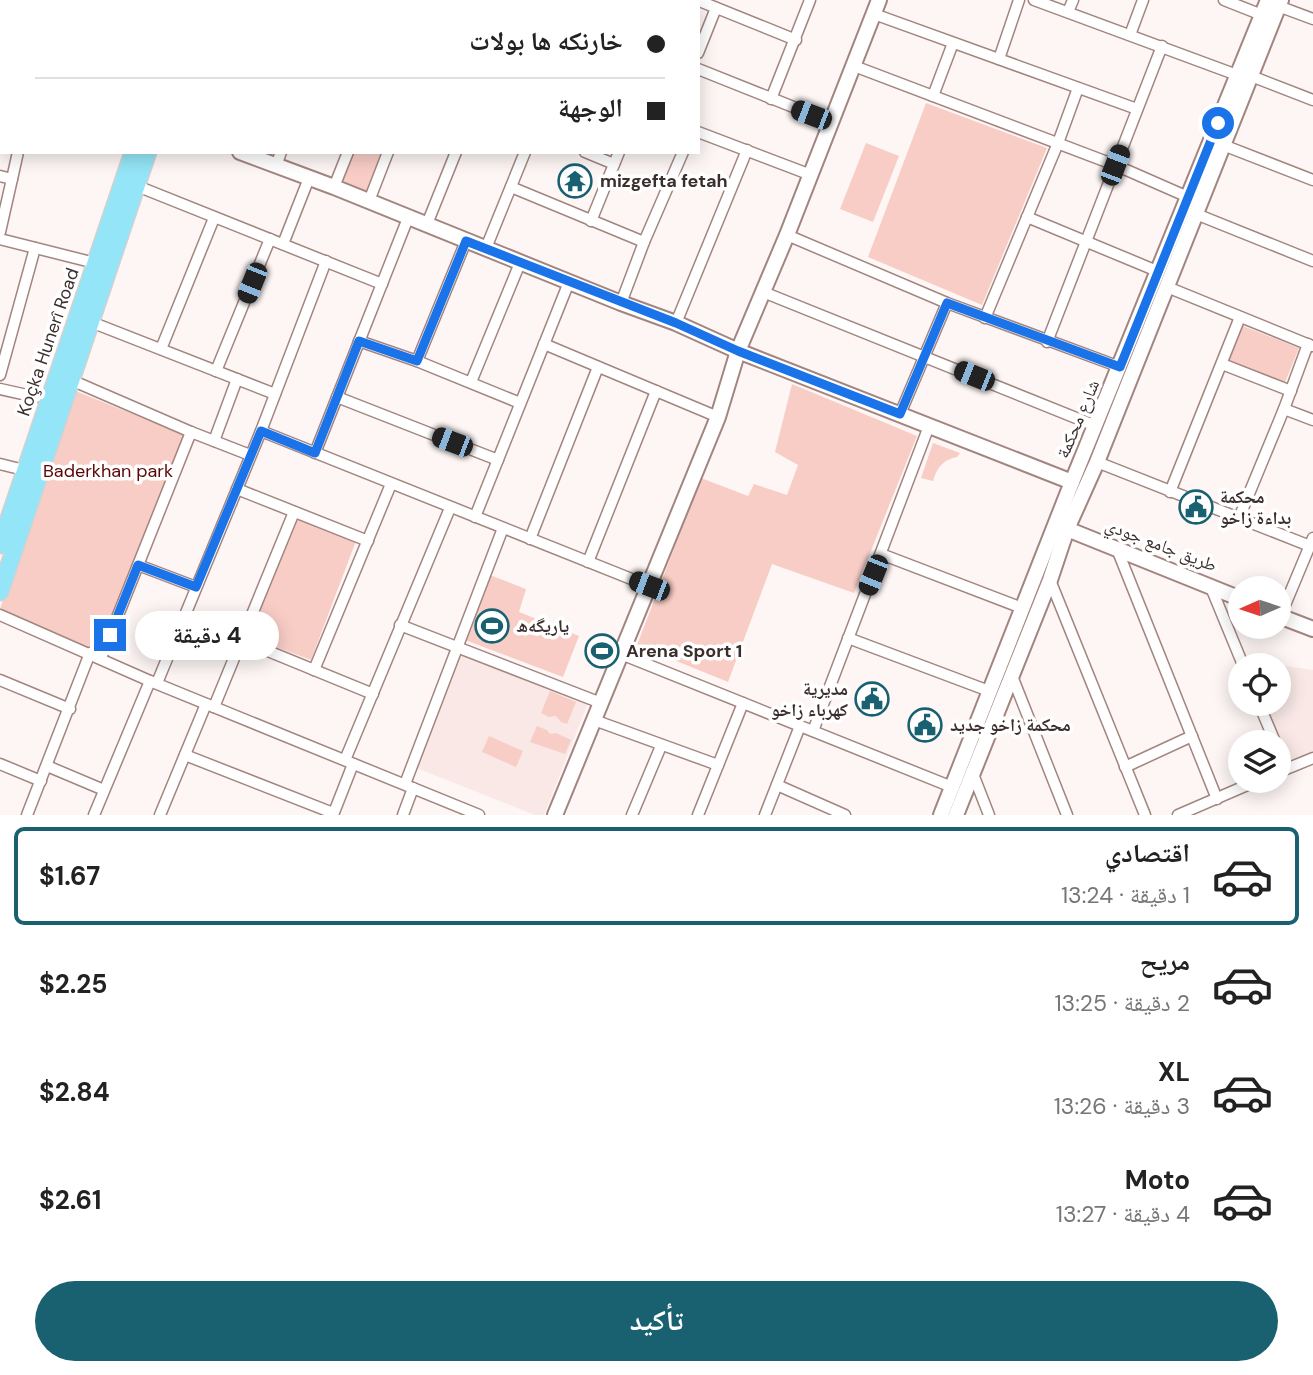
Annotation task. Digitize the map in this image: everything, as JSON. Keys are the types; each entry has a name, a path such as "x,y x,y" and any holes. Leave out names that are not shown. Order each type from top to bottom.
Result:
{"main road":[{"name":"Koçka Hunerî Road","path":"1,537 132,154"},
{"path":"0,592 147,154"}],"street":[{"path":"771,99 810,0"},
{"path":"999,59 1019,0"},
{"path":"1034,0 1313,100"},
{"path":"1069,12 1073,0"},
{"path":"1130,35 1143,0"},
{"path":"1224,0 1262,15"},
{"path":"700,2 796,40"},
{"path":"1276,2 1313,19"},
{"name":"شارع محكمة","path":"956,815 1050,580 1067,529 1097,462 1223,145 1262,15 1276,2"},
{"name":"شارع محكمة","path":"941,815 1157,271 1276,2"},
{"path":"555,815 718,417 738,351 788,235 877,7 953,43 1137,109"},
{"path":"700,48 716,8"},
{"path":"933,96 953,43"},
{"path":"1047,342 1162,46"},
{"path":"853,66 1115,165 1188,197"},
{"path":"700,70 831,122"},
{"path":"985,318 1078,88"},
{"path":"700,133 811,175"},
{"path":"1223,145 1313,180"},
{"path":"676,323 747,150"},
{"path":"0,232 18,154"},
{"path":"251,154 279,159 309,178 1072,482"},
{"path":"334,187 347,154"},
{"path":"369,201 387,154"},
{"path":"427,224 455,154"},
{"path":"486,248 525,154"},
{"path":"589,154 614,164"},
{"path":"591,221 618,154"},
{"path":"621,303 682,154"},
{"path":"0,176 12,179"},
{"path":"283,244 309,178"},
{"path":"137,186 382,284"},
{"path":"511,187 644,242"},
{"path":"1196,214 1313,261"},
{"path":"1027,216 1157,271"},
{"path":"161,349 214,218"},
{"path":"315,453 408,218"},
{"path":"788,235 947,303 1120,367"},
{"path":"0,239 95,263"},
{"path":"216,371 270,239"},
{"path":"417,361 466,241"},
{"path":"0,375 36,248"},
{"path":"94,815 196,587 261,431 326,261"},
{"path":"471,382 520,263"},
{"path":"475,517 569,282"},
{"path":"1167,287 1311,345 1238,518"},
{"path":"763,292 1096,426"},
{"path":"900,414 947,303"},
{"path":"1170,492 1240,317"},
{"path":"91,322 275,394"},
{"path":"359,341 417,361 520,403"},
{"path":"544,344 718,417"},
{"path":"1222,364 1291,391"},
{"path":"530,539 598,367"},
{"path":"214,441 237,379"},
{"path":"71,380 250,455"},
{"path":"0,389 36,397"},
{"path":"589,562 656,391"},
{"path":"337,397 498,460"},
{"path":"1284,409 1313,420"},
{"path":"813,731 929,426"},
{"path":"261,431 649,586"},
{"path":"101,658 191,432"},
{"path":"1097,462 1238,518 1312,542 1292,589"},
{"path":"0,464 24,470"},
{"path":"314,670 391,484"},
{"path":"237,489 368,541"},
{"path":"185,755 333,814 373,694 450,508"},
{"path":"163,814 185,755 241,640 294,512"},
{"path":"403,815 409,786 457,648 503,528"},
{"name":"طريق جامع جودي","path":"1067,529 1228,593"},
{"path":"1117,549 1217,799"},
{"path":"881,554 1023,608"},
{"path":"138,565 196,587"},
{"path":"1050,580 1144,815"},
{"path":"1209,584 1238,653"},
{"path":"0,615 153,682 480,815"},
{"path":"1292,621 1313,629"},
{"path":"400,625 601,703"},
{"path":"848,638 989,691"},
{"path":"241,640 373,694"},
{"path":"27,815 90,653"},
{"path":"621,654 952,787"},
{"path":"1012,676 1067,815"},
{"path":"0,680 69,709"},
{"path":"698,815 743,703"},
{"path":"594,720 718,765"},
{"path":"765,815 800,726"},
{"path":"1125,767 1192,736"},
{"path":"970,741 984,747"},
{"path":"632,815 661,746"},
{"path":"1291,767 1313,758"},
{"path":"0,764 41,781"},
{"path":"47,766 104,790"},
{"path":"974,774 989,815"},
{"path":"777,785 845,815"},
{"path":"1178,815 1230,793"}],"shaded area":[{"path":"459,652 588,703 544,815 535,815 414,767"},
{"path":"1291,667 1313,670 1313,752 1291,761 1291,730 1275,730 1269,716 1291,716"}],"green space":[{"path":"926,103 1047,148 982,305 868,257"},
{"path":"866,143 899,156 873,222 840,209"},
{"path":"350,154 382,154 366,195 339,184"},
{"path":"1243,326 1299,348 1284,385 1228,363"},
{"path":"792,384 917,436 854,593 772,564 728,682 637,645 701,478 748,496 754,484 787,495 798,465 775,452"},
{"name":"Baderkhan park","path":"73,390 185,435 100,653 0,609"},
{"path":"933,443 960,453 941,465 933,481 921,478"},
{"path":"297,519 356,541 311,660 249,637"},
{"path":"490,575 526,589 519,612 579,636 563,677 465,640"},
{"path":"550,691 576,702 567,724 556,716 549,717 541,713"},
{"path":"537,726 550,734 556,733 571,740 565,754 530,742"},
{"path":"489,736 523,751 516,767 482,752"}],"place":[{"name":"mizgefta fetah","path":"575,181"},
{"name":"محكمة بداءة زاخو","path":"1196,507"},
{"name":"یاریگه‌ه","path":"492,626"},
{"name":"Arena Sport 1","path":"602,651"},
{"name":"مديرية كهرباء زاخو","path":"872,699"},
{"name":"محكمة زاخو جديد","path":"925,725"}],"route":[{"path":"110,635 138,565 196,587 261,431 315,453 359,341 417,361 466,241 900,414 947,303 1120,367 1218,123"}]}
